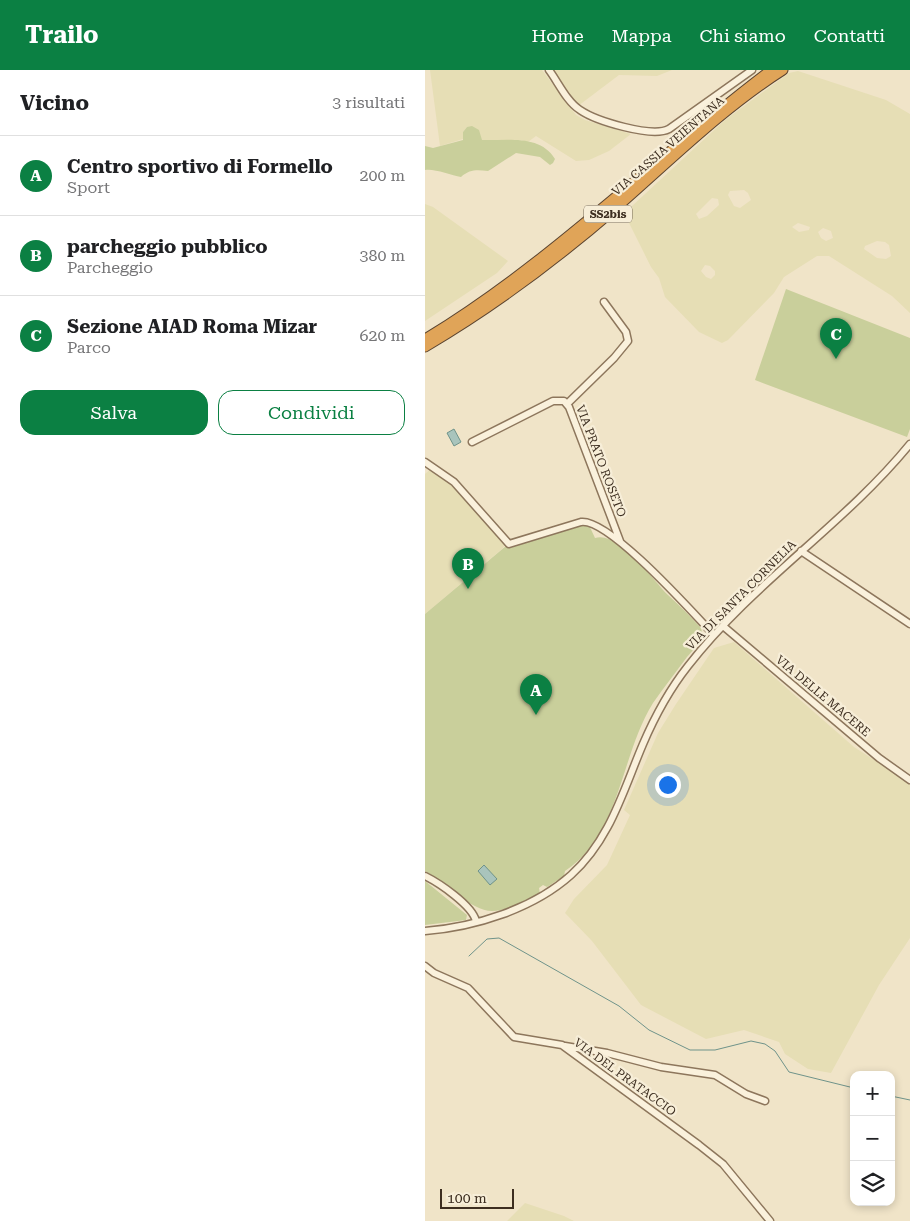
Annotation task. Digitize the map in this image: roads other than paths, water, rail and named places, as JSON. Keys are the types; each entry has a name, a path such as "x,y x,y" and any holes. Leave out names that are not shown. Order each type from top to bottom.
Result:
{"highway":[{"name":"VIA CASSIA VEIENTANA","path":"425,340 490,298 546,256 597,215 714,113 771,70"},
{"name":"VIA CASSIA VEIENTANA","path":"425,347 484,311 551,261 614,210 721,116 783,70"}],"street":[{"path":"549,70 579,110 602,119 659,133 674,127 752,70"},
{"path":"567,404 627,342 626,332 604,302"},
{"name":"VIA PRATO ROSETO","path":"472,442 553,401 559,400 567,404 620,542"},
{"name":"VIA DI SANTA CORNELIA","path":"425,931 475,921 506,912 547,894 563,882 590,856 617,811 659,709 684,671 714,635 877,479 910,444"},
{"name":"VIA PRATO ROSETO","path":"425,462 454,482 509,544 581,522 589,522 595,525 620,542 714,635"},
{"path":"801,551 910,624"},
{"name":"VIA DELLE MACERE","path":"723,626 874,754 910,780"},
{"path":"425,876 463,904 474,916 475,921"},
{"name":"VIA DEL PRATACCIO","path":"425,966 434,973 468,988 515,1037 561,1045 723,1164 771,1221"},
{"path":"561,1045 607,1053 661,1067 715,1075 742,1092 765,1101"}],"water":[{"path":"454,429 461,442 454,446 447,433"},
{"path":"484,865 497,879 490,885 478,871"}],"waterway":[{"path":"469,956 487,939 499,938 619,1006 649,1030 690,1050 715,1050 751,1041 765,1044 775,1051 789,1072 850,1087"},
{"path":"895,1097 910,1100"}],"place":[{"name":"Sezione AIAD Roma Mizar","path":"836,359"},
{"name":"parcheggio pubblico","path":"468,589"},
{"name":"Centro sportivo di Formello","path":"536,715"}]}
